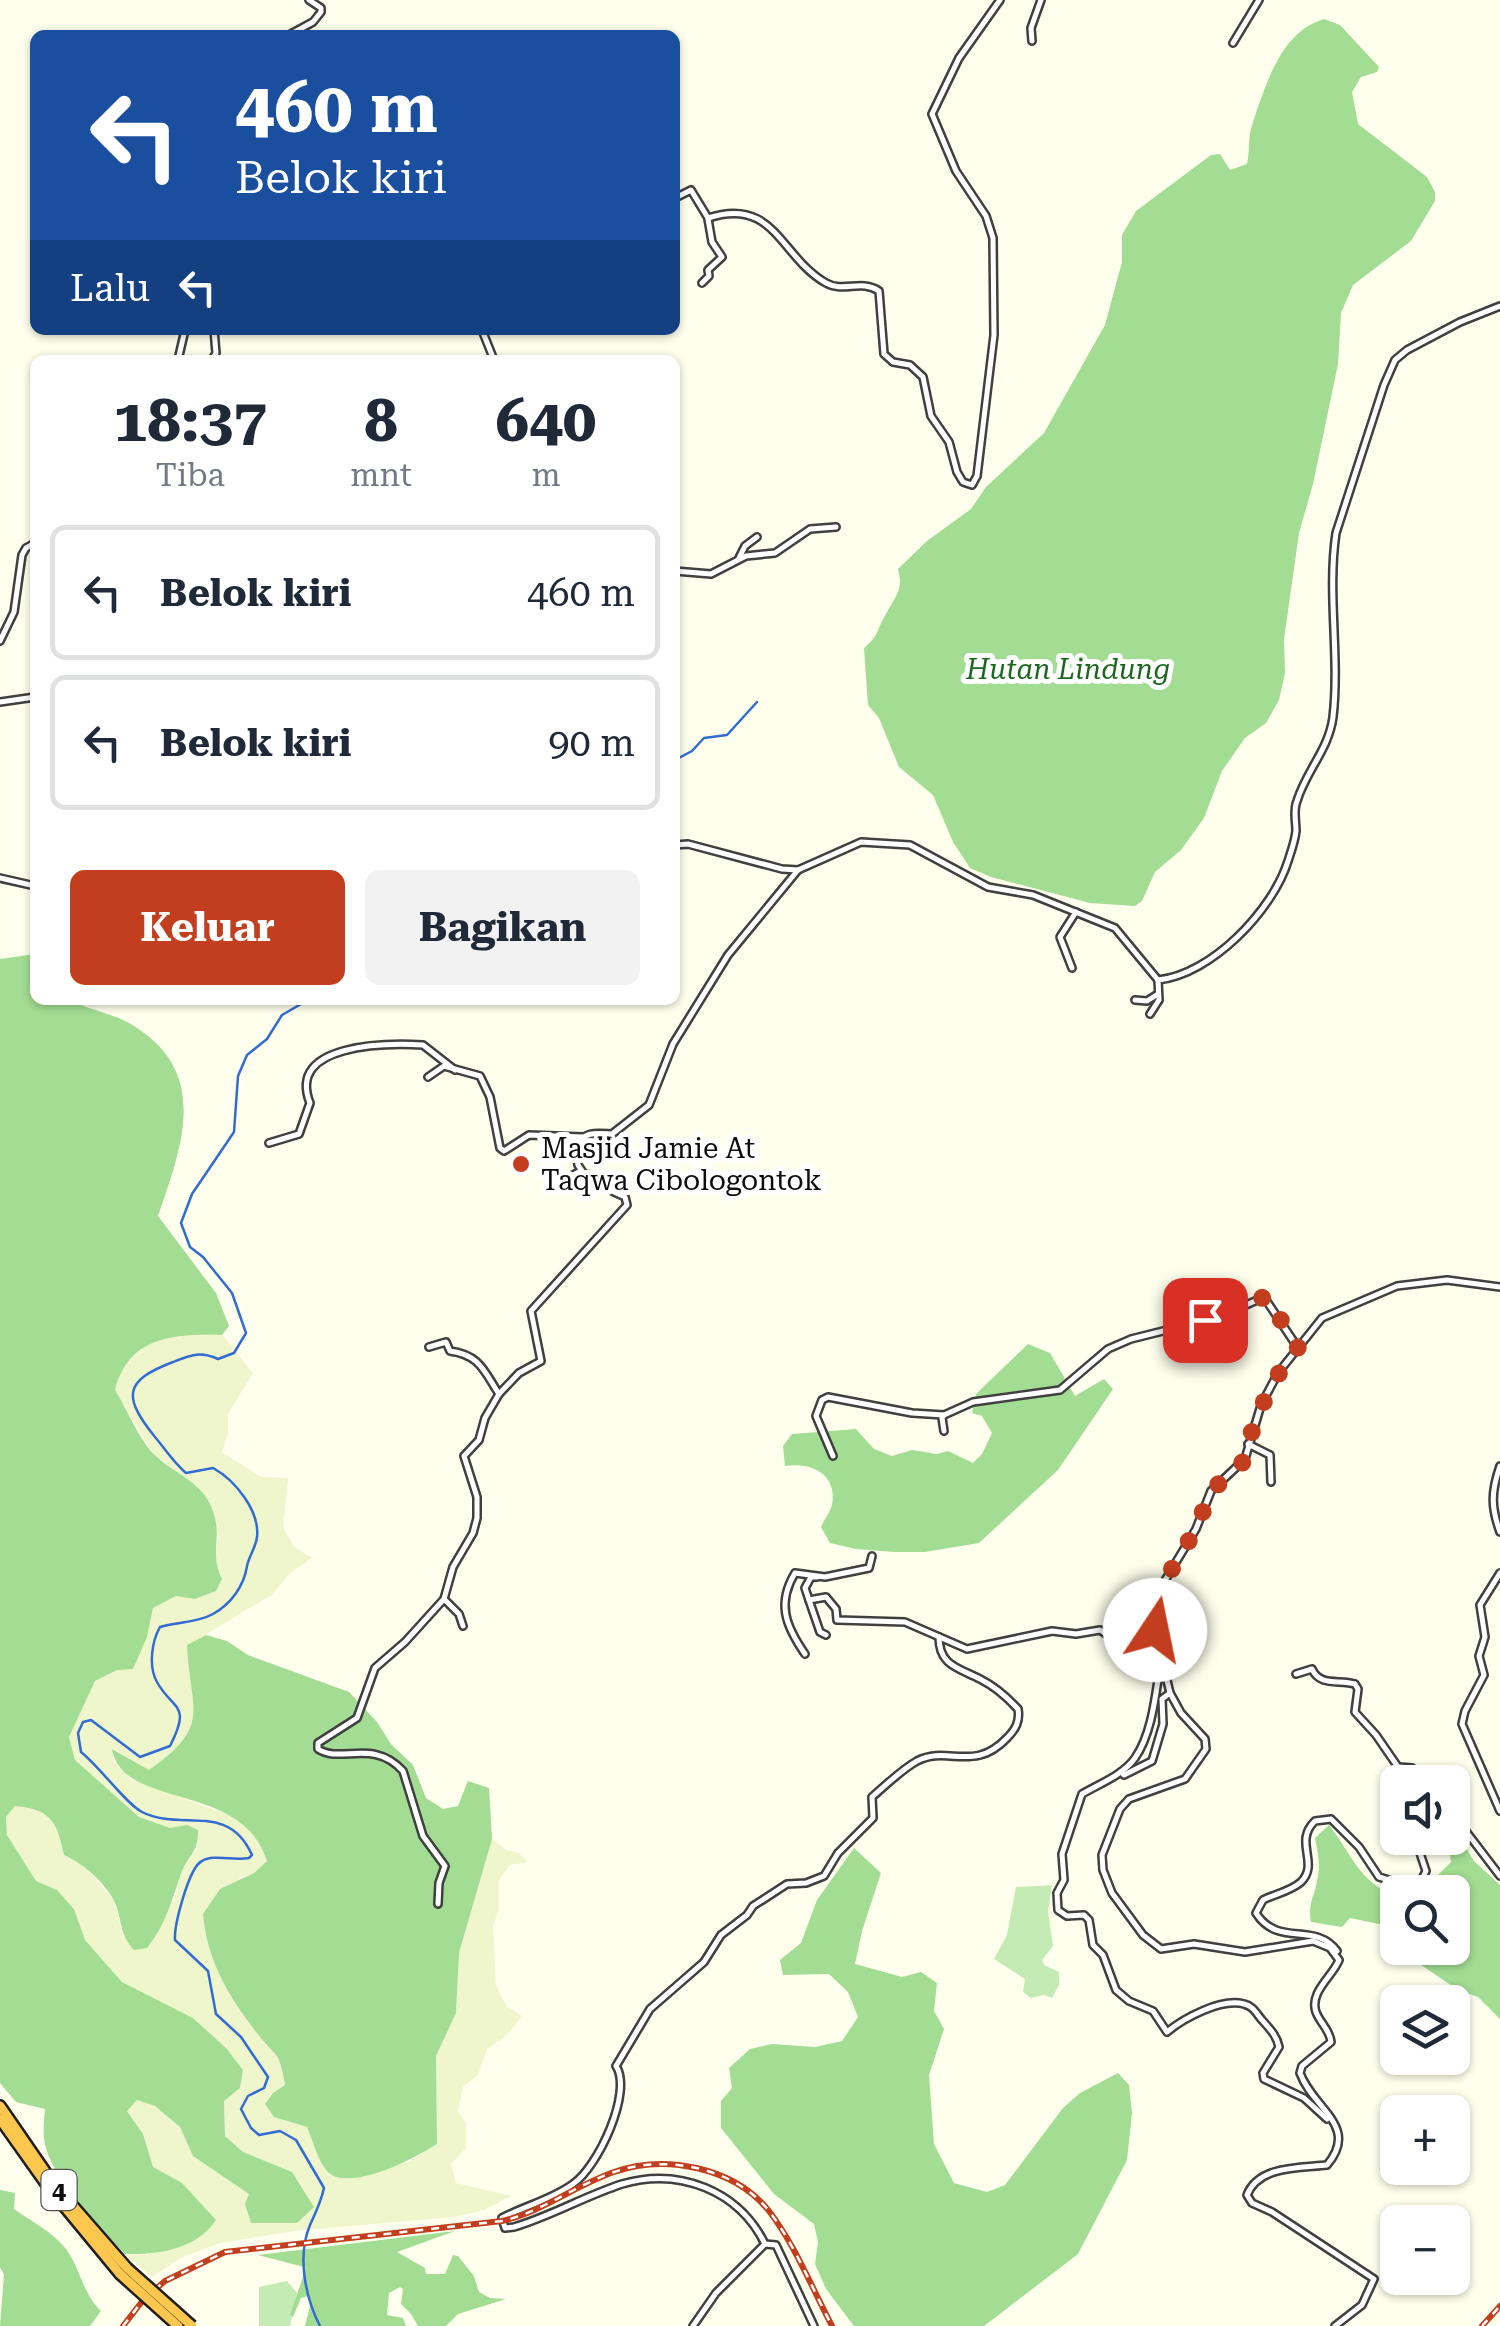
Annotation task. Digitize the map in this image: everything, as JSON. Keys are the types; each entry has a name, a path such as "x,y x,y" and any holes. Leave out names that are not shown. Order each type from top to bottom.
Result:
{"highway":[{"name":"4","path":"0,2106 53,2183 124,2271 192,2326"},
{"name":"4","path":"0,2120 49,2188 178,2326"}],"street":[{"path":"298,30 322,12 309,0"},
{"path":"708,218 759,218 769,223 786,248 827,283 838,288 866,284 879,290 884,354 892,362 910,364 920,373 931,416 950,444 958,476 972,484 978,476 994,335 994,246 986,216 949,158 932,114 959,58 1000,0"},
{"path":"1032,41 1041,0"},
{"path":"1233,43 1259,0"},
{"path":"680,196 691,190 708,218 712,242 722,257 708,270 710,274 702,283"},
{"path":"1158,980 1183,976 1235,940 1259,912 1285,870 1296,831 1295,803 1321,756 1332,720 1336,533 1395,360 1460,322 1500,306"},
{"path":"680,571 711,574 746,556 775,554 810,529 836,526"},
{"path":"738,561 745,546 757,537"},
{"path":"0,641 14,612 22,555 30,546"},
{"path":"0,702 30,697"},
{"path":"428,1077 444,1066 480,1076 490,1094 504,1152 529,1135 611,1134 628,1125 649,1105 672,1044 728,955 798,870 861,842 896,842 922,849 988,887 1034,895 1120,931 1158,980 1159,1000 1150,1014"},
{"path":"680,845 798,870"},
{"path":"0,878 30,885"},
{"path":"1072,968 1060,937 1076,912"},
{"path":"1135,1000 1147,1000 1158,994"},
{"path":"269,1143 299,1134 310,1103 304,1090 306,1078 322,1061 349,1048 423,1045 455,1070"},
{"path":"438,1904 445,1866 422,1834 403,1771 375,1754 325,1754 317,1745 322,1738 357,1718 375,1668 405,1642 444,1598 453,1567 477,1518 476,1496 464,1458 479,1440 499,1394 519,1373 540,1362 533,1308 627,1205 627,1199 612,1191 604,1178 581,1171 574,1148 583,1136"},
{"path":"551,1186 581,1171"},
{"path":"1338,1958 1327,1946 1313,1941 1246,1952 1196,1944 1161,1949 1143,1934 1112,1893 1102,1870 1102,1855 1120,1809 1130,1799 1185,1780 1206,1749 1205,1739 1181,1713 1162,1674 1155,1625 1162,1587 1196,1529 1211,1491 1244,1462 1271,1384 1322,1318 1397,1286 1447,1280 1500,1287"},
{"path":"833,1456 816,1416 828,1397 912,1413 944,1414 972,1402 1060,1390 1108,1348 1220,1317 1264,1296 1298,1348"},
{"path":"430,1347 446,1342 450,1351 477,1360 499,1394"},
{"path":"944,1414 944,1431"},
{"path":"1248,1444 1270,1455 1271,1482"},
{"path":"1500,1466 1492,1497 1492,1513 1500,1532"},
{"path":"826,1636 820,1632 806,1584 811,1576 860,1572 869,1568 872,1556"},
{"path":"805,1654 791,1634 785,1612 786,1584 796,1573 817,1576"},
{"path":"1500,1573 1480,1605 1485,1638 1479,1656 1484,1676 1464,1711 1462,1724 1500,1811"},
{"path":"809,1600 826,1597 836,1609 837,1620 910,1624 967,1649 1052,1631 1076,1634 1100,1630 1109,1636 1123,1660 1162,1674"},
{"path":"444,1598 460,1614 463,1626"},
{"path":"765,2244 746,2213 725,2196 668,2180 619,2185 514,2227 505,2228 502,2218 562,2192 588,2170 617,2107 622,2076 615,2066 653,2006 704,1962 722,1934 752,1907 787,1884 806,1883 827,1874 838,1853 873,1818 872,1796 914,1763 982,1756 1011,1734 1018,1724 1018,1709 999,1691 947,1663 938,1637"},
{"path":"1296,1674 1312,1668 1315,1676 1323,1680 1355,1684 1355,1712 1397,1765"},
{"path":"1162,1674 1136,1757 1121,1772 1082,1794 1062,1854 1064,1880 1057,1893 1058,1910 1067,1916 1084,1915 1089,1920 1092,1945 1103,1956 1116,1990 1153,2011 1168,2032 1186,2018 1219,2006 1240,2002 1252,2007 1279,2048 1263,2074 1264,2080 1304,2098 1333,2124"},
{"path":"1121,1772 1130,1773 1152,1761 1164,1724 1162,1699 1170,1693"},
{"path":"1336,2326 1362,2306 1374,2279 1252,2203 1247,2195 1252,2185 1287,2167 1331,2162 1341,2139 1300,2071 1332,2040 1314,2004 1339,1964 1338,1958 1332,1944 1319,1936 1272,1930 1258,1916 1258,1906 1304,1878 1308,1864 1304,1835 1310,1824 1319,1819 1332,1819 1342,1827 1379,1878 1412,1887 1419,1884 1426,1871 1421,1855"},
{"path":"1470,1837 1500,1876"},
{"path":"693,2326 716,2293 765,2244"},
{"path":"765,2244 776,2245 814,2326"}],"green space":[{"name":"Hutan Lindung","path":"1324,19 1340,25 1379,67 1377,72 1361,77 1352,92 1358,124 1427,177 1435,201 1411,241 1353,285 1341,313 1338,364 1299,533 1279,700 1266,723 1245,738 1222,771 1204,818 1181,850 1155,872 1142,901 1135,906 1090,903 991,877 970,868 953,842 933,795 899,767 879,718 868,705 864,648 875,636 898,593 898,569 927,541 971,509 986,487 1044,433 1105,325 1122,262 1122,235 1136,211 1211,155 1220,154 1230,170 1247,164 1252,125 1277,62 1296,35"},
{"path":"30,955 30,1005 81,1005 110,1015 155,1042 172,1063 181,1086 184,1110 176,1162 158,1216 216,1293 229,1326 222,1335 171,1338 142,1349 131,1358 115,1390 151,1451 193,1483 210,1504 222,1579 216,1591 195,1599 176,1596 153,1608 147,1637 133,1669 117,1670 95,1681 69,1737 75,1760 139,1817 170,1828 187,1825 198,1830 194,1850 159,1930 147,1948 134,1950 129,1944 112,1897 94,1876 64,1855 50,1819 36,1810 15,1806 6,1817 7,1835 36,1881 57,1890 74,1909 85,1940 122,1982 193,2018 227,2049 243,2070 240,2088 224,2101 225,2136 243,2152 292,2172 314,2207 297,2223 251,2223 245,2204 249,2194 193,2156 180,2127 155,2106 137,2100 127,2111 143,2134 153,2167 182,2183 216,2220 188,2244 150,2253 125,2254 92,2218 51,2161 44,2138 45,2109 16,2102 0,2083 0,959"},
{"path":"179,1334 222,1335 253,1373 228,1414 228,1434 222,1452 261,1477 288,1478 283,1527 294,1547 312,1558 290,1573 273,1594 188,1645 195,1699 193,1726 177,1750 149,1770 113,1749 114,1761 131,1779 242,1820 261,1841 268,1860 254,1873 239,1878 257,2034 280,2056 285,2086 273,2093 285,2121 308,2127 317,2152 363,2176 410,2161 437,2144 436,2056 456,2013 459,1953 492,1839 528,1862 510,1865 499,1880 499,1910 493,1925 496,1985 506,2006 522,2016 507,2035 487,2049 478,2075 463,2087 458,2111 466,2124 466,2148 451,2164 456,2183 511,2196 484,2210 453,2217 294,2231 220,2243 180,2258 152,2277 125,2254 147,2255 182,2184 153,2167 143,2134 127,2110 137,2100 155,2106 180,2127 193,2156 250,2194 292,2172 243,2152 225,2136 224,2101 240,2088 243,2070 227,2049 193,2018 122,1982 85,1940 74,1909 57,1890 36,1881 7,1835 6,1817 15,1806 32,1807 49,1815 64,1855 81,1862 115,1902 123,1938 174,1901 182,1870 198,1848 187,1826 170,1829 139,1817 75,1760 69,1737 95,1681 117,1670 147,1637 153,1608 176,1596 195,1599 216,1591 222,1579 213,1563 219,1535 197,1486 154,1455 115,1390 120,1369 147,1344"},
{"path":"1028,1344 1050,1353 1075,1396 1104,1379 1113,1389 1058,1470 979,1543 925,1552 895,1552 830,1543 821,1527 832,1505 831,1485 812,1468 785,1466 783,1446 792,1434 856,1429 874,1449 892,1456 912,1450 937,1454 948,1451 973,1463 992,1433 982,1416 972,1413 976,1394"},
{"path":"206,1635 227,1641 248,1655 349,1692 413,1765 426,1798 443,1809 458,1806 468,1781 489,1788 492,1839 459,1953 456,2013 436,2056 437,2144 366,2176 337,2177 327,2171 307,2127 274,2117 265,2104 285,2085 281,2065 237,2005 209,1947 203,1914 220,1889 254,1873 267,1861 254,1835 234,1818 210,1806 137,1781 121,1768 112,1749 149,1770 182,1741 193,1715 187,1645"},
{"path":"1329,1825 1357,1867 1380,1888 1380,1924 1350,1918 1342,1927 1311,1922 1319,1870 1315,1838"},
{"path":"854,1848 881,1873 855,1964 902,1977 921,1972 937,1983 934,2011 944,2029 929,2075 934,2144 954,2183 987,2192 1005,2185 1063,2108 1080,2093 1118,2073 1129,2085 1132,2113 1127,2160 1078,2254 984,2326 854,2326 826,2289 815,2264 818,2242 814,2224 774,2194 721,2128 721,2101 732,2088 729,2068 750,2049 772,2044 815,2047 842,2041 858,2017 848,1992 829,1974 783,1975 780,1960 801,1943 817,1900"},
{"path":"1470,1854 1500,1885 1500,2019 1470,1994 1470,1985 1451,1985 1421,1965 1470,1965 1470,1875 1438,1875 1451,1862 1450,1855"},
{"path":"1052,1885 1048,1912 1053,1946 1042,1960 1059,1972 1059,1985 1052,1998 1031,1998 1023,1992 1025,1979 994,1959 1007,1935 1016,1887"},
{"path":"0,2190 15,2193 14,2209 66,2249 101,2311 90,2326 0,2326 4,2275 0,2267"},
{"path":"455,2231 397,2252 425,2268 426,2274 445,2274 453,2255 458,2256 474,2276 479,2292 490,2298 506,2299 458,2314 446,2326 418,2326 401,2304 400,2287 389,2293 387,2315 403,2318 406,2326 305,2326 311,2302 308,2296 301,2298 293,2317 290,2315 304,2267 258,2255"},
{"path":"287,2281 297,2293 290,2326 259,2326 259,2287"}],"waterway":[{"path":"680,757 704,738 727,735 757,702"},
{"path":"299,1005 282,1015 267,1039 247,1055 238,1076 234,1132 192,1194 181,1223 190,1247 232,1293 246,1333 234,1353 218,1359 201,1355 179,1360 145,1376 133,1392 137,1411 181,1469 186,1473 213,1468 237,1488 254,1517 255,1544 240,1587 225,1605 200,1619 160,1627 157,1633 152,1654 154,1676 180,1714 170,1746 140,1757 91,1720 83,1722 78,1733 81,1752 136,1808 157,1817 217,1823 230,1828 252,1855 243,1859 207,1859 197,1866 183,1897 175,1940 208,1971 216,2014 241,2037 268,2077 264,2088 248,2096 241,2109 251,2128 259,2135 280,2131 296,2140 324,2188 306,2237 303,2263 310,2302 320,2326"}],"railway":[{"path":"123,2326 144,2299 165,2281 225,2252 502,2221 614,2172 655,2164 698,2168 737,2184 754,2196 787,2238 832,2326"},
{"path":"1482,2326 1500,2306"}],"place":[{"name":"Masjid Jamie At Taqwa Cibologontok","path":"521,1164"}],"route":[{"path":"1155,1630 1156,1605 1164,1582 1196,1529 1211,1491 1246,1458 1261,1405 1278,1373 1298,1348 1266,1296 1205,1320"}]}
